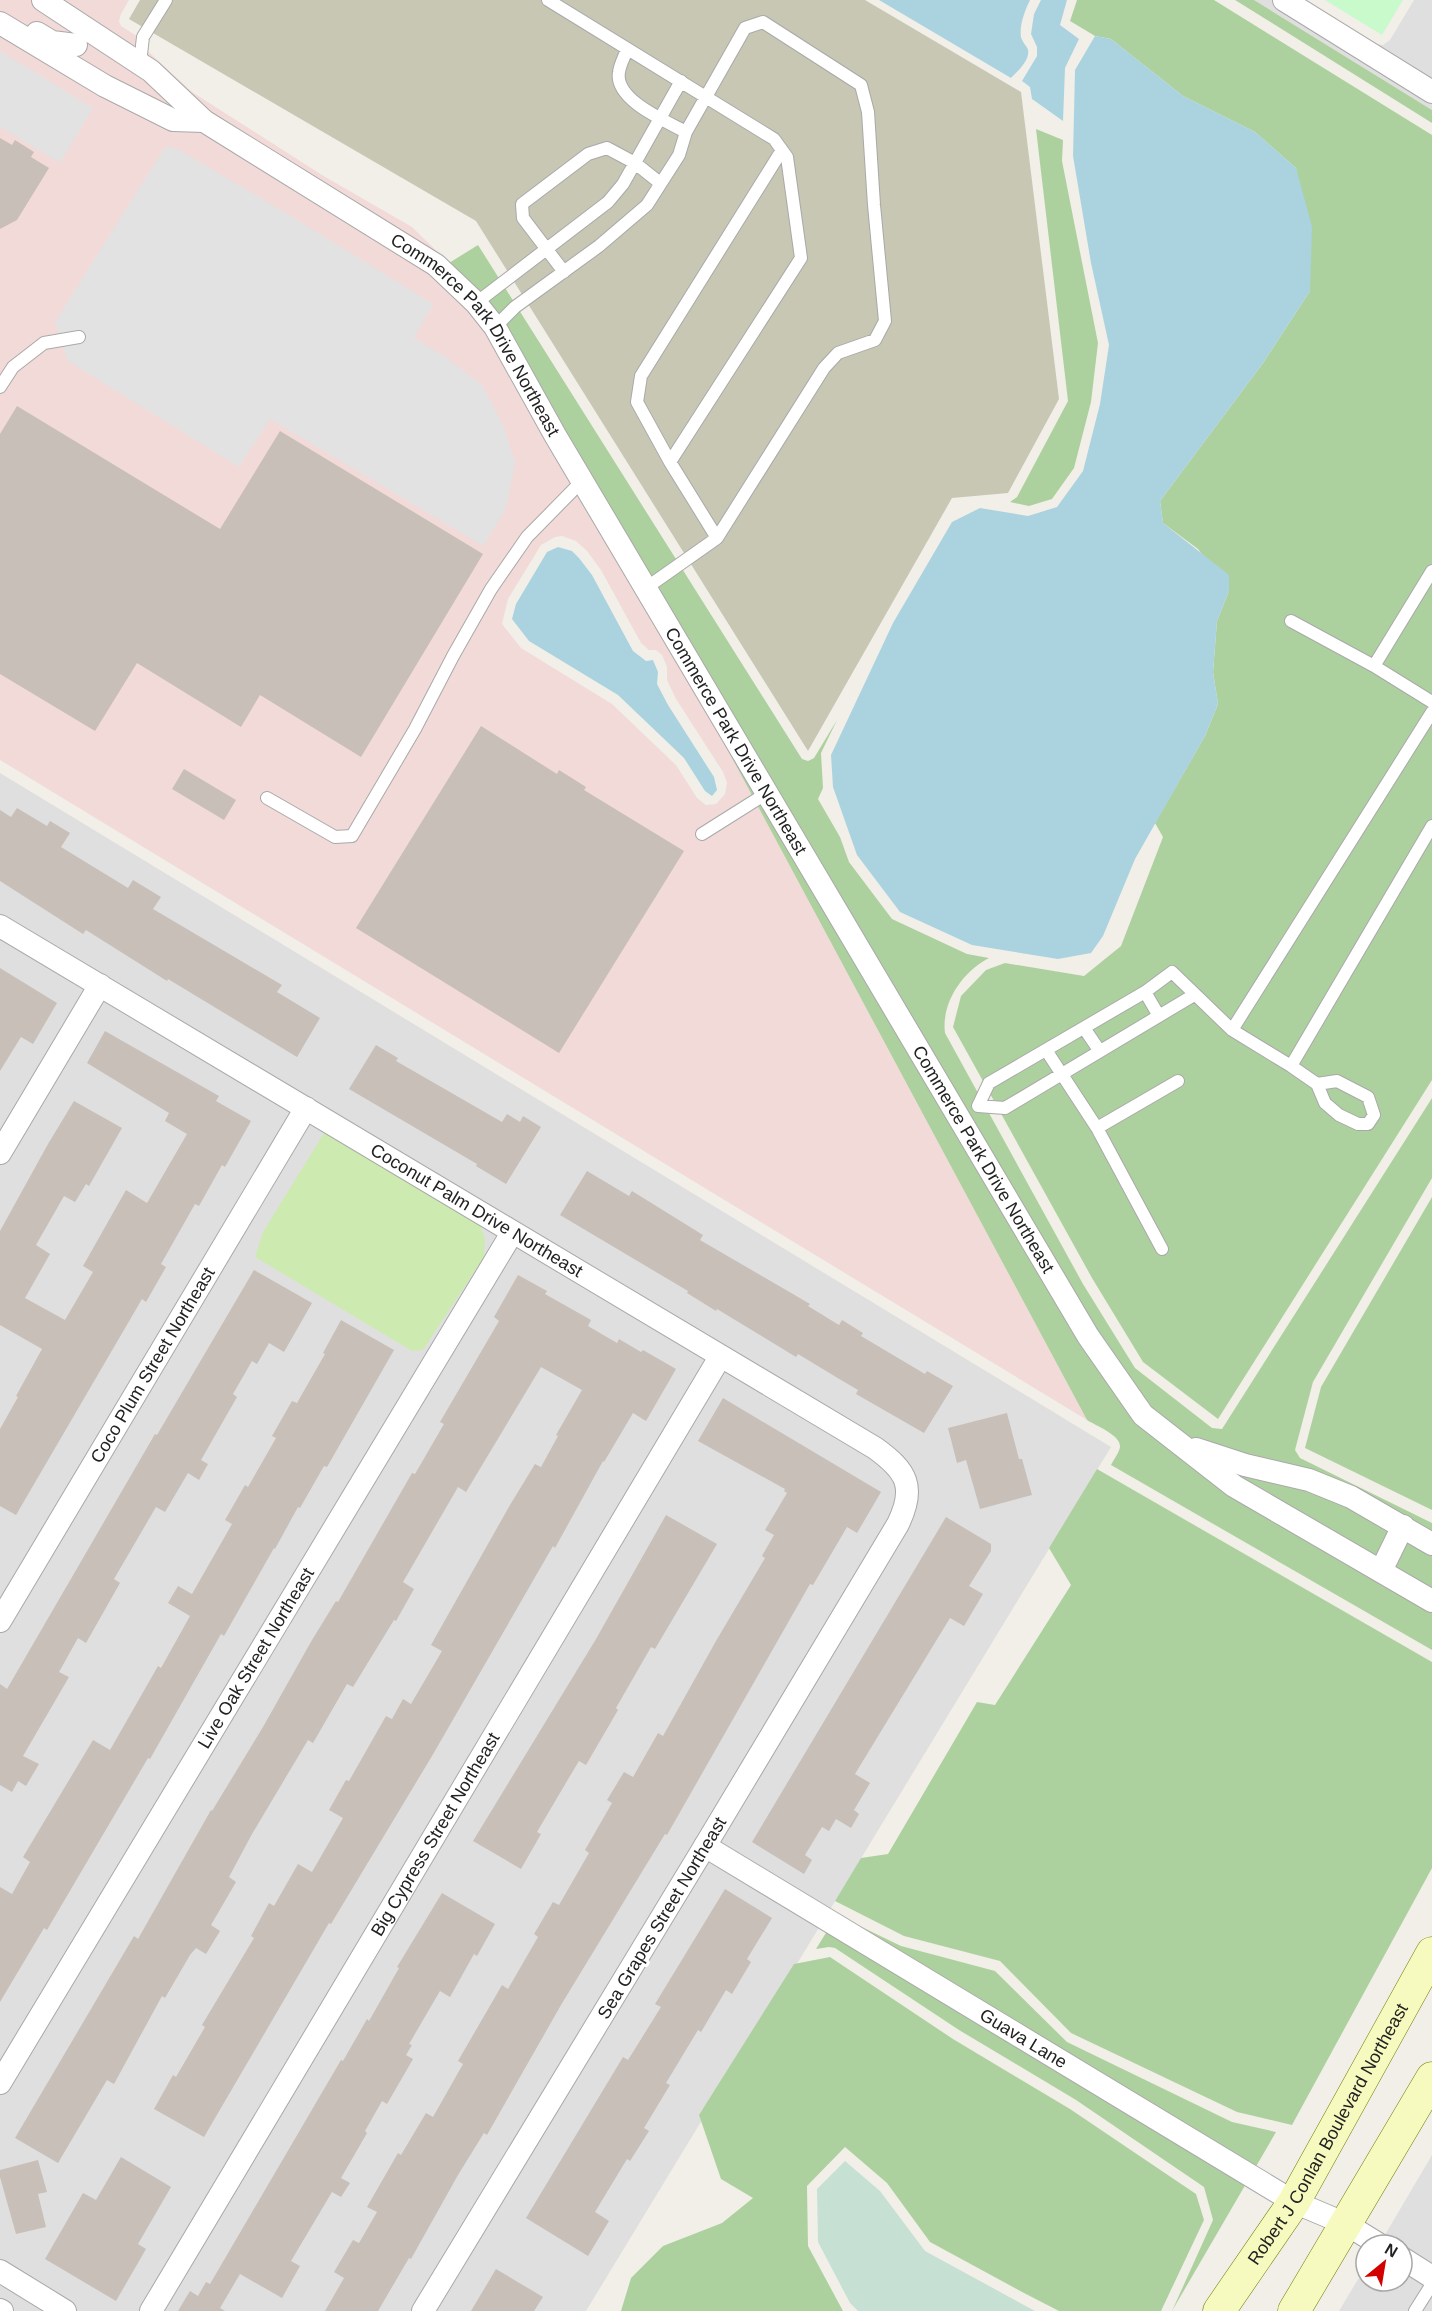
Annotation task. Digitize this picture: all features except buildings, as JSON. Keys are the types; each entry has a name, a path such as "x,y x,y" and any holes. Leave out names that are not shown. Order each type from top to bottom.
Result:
{"main road":[{"name":"Robert J Conlan Boulevard Northeast","path":"1219,2311 1294,2202 1432,1953"},
{"path":"1294,2311 1432,2078"}],"street":[{"name":"Commerce Park Drive Northeast","path":"43,0 77,46 120,93 173,120 204,121"},
{"path":"1284,0 1432,92"},
{"path":"0,11 52,42 77,46"},
{"name":"Commerce Park Drive Northeast","path":"0,22 140,63 204,121 435,265 476,303 495,327 582,481 767,793 969,1113 1088,1336 1143,1415 1234,1486 1432,1601"},
{"name":"Coconut Palm Drive Northeast","path":"0,926 875,1448 894,1462 902,1472 908,1495 898,1524"},
{"path":"0,1154 100,985"},
{"name":"Coco Plum Street Northeast","path":"0,1621 306,1108"},
{"name":"Live Oak Street Northeast","path":"0,2083 512,1233"},
{"name":"Big Cypress Street Northeast","path":"151,2311 720,1357"},
{"name":"Commerce Park Drive Northeast","path":"1183,1444 1245,1465 1309,1480 1351,1497 1432,1544"},
{"name":"Sea Grapes Street Northeast","path":"423,2311 898,1524"},
{"path":"1381,1570 1403,1526"},
{"name":"Guava Lane","path":"705,1846 1294,2202 1346,2224 1361,2233"},
{"path":"1414,2266 1432,2277"},
{"path":"0,2271 65,2311"}],"lane":[{"path":"140,63 144,37 166,0"},
{"path":"548,0 774,139 787,157 801,258 670,462"},
{"path":"495,327 515,307 599,246 647,205 680,155 686,132 745,28 763,22 861,85 868,112 885,321 875,340 838,353 824,368 717,538 646,588"},
{"path":"627,49 618,74 623,93 638,105 686,132"},
{"path":"476,303 608,202 623,184 681,81"},
{"path":"564,272 523,218 522,204 588,154 607,148 635,163 660,183"},
{"path":"717,538 670,462 637,402 641,376 782,150"},
{"path":"0,387 13,367 45,343 79,338"},
{"path":"267,798 335,837 352,836 410,739 491,589 527,537 582,481"},
{"path":"1374,666 1432,571"},
{"path":"1291,621 1374,666 1432,702"},
{"path":"1232,1030 1432,711"},
{"path":"702,834 767,793"},
{"path":"1291,1066 1432,826"},
{"path":"969,1113 989,1083 1145,992 1172,972 1232,1030 1317,1084 1326,1103 1339,1115 1358,1124 1368,1125 1374,1115 1368,1097 1337,1081 1317,1084"},
{"path":"1145,992 1159,1016"},
{"path":"969,1113 1005,1108 1194,995"},
{"path":"1084,1028 1099,1050"},
{"path":"1046,1050 1097,1128 1162,1249"},
{"path":"1097,1128 1178,1081"},
{"path":"1415,2311 1432,2284"}],"shaded area":[{"path":"0,0 129,0 121,14 119,21 121,26 140,38 138,42 192,92 322,175 412,227 449,263 532,385 1087,1420 0,760","holes":["562,536 576,541 587,551 601,570 641,643 649,650 656,650 662,655 667,667 667,680 676,699 723,772 727,783 725,794 716,804 706,805 697,798 676,765 612,704 521,648 502,624 508,599 541,545 555,537"]},
{"path":"140,0 865,0 1021,92 1059,399 1008,493 952,498 808,751 476,221 129,19"},
{"path":"1254,0 1304,0 1376,44 1383,45 1390,40 1414,0 1432,0 1432,110"},
{"path":"0,51 93,108 60,163 0,127"},
{"path":"165,147 176,148 433,304 414,338 444,356 482,385 503,425 515,463 506,509 483,546 270,419 239,467 68,361 55,322"},
{"path":"0,773 1111,1447 586,2311 0,2311"},
{"path":"1432,2155 1432,2311 1339,2311 1354,2286 1354,2293 1414,2293 1414,2233 1386,2233"},
{"path":"845,2161 880,2191 925,2251 1035,2311 858,2311 850,2303 818,2242 817,2189"}],"green space":[{"path":"1077,0 1214,0 1432,135 1432,1080 1218,1419 1143,1362 1092,1278 953,1027 961,996 986,970 1005,963 1084,976 1121,946 1163,837 1155,823 1205,736 1218,704 1213,672 1217,621 1229,591 1198,549 1163,523 1160,501 1263,363 1310,291 1296,168 1255,132 1183,96 1111,39 1095,36 1070,21"},
{"path":"1235,0 1254,0 1432,110 1432,123"},
{"path":"1325,0 1403,0 1382,35"},
{"path":"1036,129 1063,140 1062,161 1098,343 1091,402 1074,468 1052,499 1029,506 1010,502 1017,497 1068,401"},
{"path":"478,245 802,759 808,761 814,758 837,720 821,753 823,788 818,799 840,837 849,862 892,919 967,954 989,958 971,971 956,989 947,1010 945,1033 1083,1284 1135,1368 1212,1428 1222,1429 1432,1098 1432,1178 1313,1382 1295,1450 1300,1458 1432,1523 1432,1650 1111,1465 1120,1447 1117,1439 1087,1420 532,385 449,263"},
{"path":"324,1133 337,1136 479,1223 485,1238 484,1257 423,1350 412,1351 255,1257 263,1232"},
{"path":"1432,1197 1432,1510 1305,1448 1321,1387"},
{"path":"1097,1469 1432,1662 1432,1868 1292,2125 1237,2112 1071,2033 1000,1961 904,1936 835,1901 861,1858 888,1854 977,1702 995,1705 1071,1585 1049,1548"},
{"path":"837,1915 901,1946 995,1971 1067,2042 1232,2122 1276,2132 1172,2311 1213,2220 1204,2187 1076,2100 959,2030 835,1948 816,1949"},
{"path":"830,1957 953,2039 1070,2109 1196,2194 1204,2220 1161,2311 1059,2311 1024,2293 930,2242 887,2183 845,2147 807,2186 808,2246 843,2311 621,2311 631,2278 663,2246 722,2223 753,2198 721,2179 699,2115 794,1964"}],"water":[{"path":"879,0 1030,0 1021,28 1022,39 1028,50 1027,58 1023,66 1011,78"},
{"path":"1041,0 1067,0 1060,25 1079,39 1065,68 1063,121 1032,99 1030,87 1022,81 1037,56 1037,47 1031,34 1034,14"},
{"path":"1095,36 1111,39 1183,96 1255,132 1296,168 1312,227 1310,291 1263,363 1160,501 1163,523 1229,575 1229,591 1217,621 1213,672 1218,704 1205,736 1135,859 1103,936 1091,953 1058,959 972,945 900,912 857,855 833,787 831,755 893,623 952,522 980,508 1028,516 1057,507 1083,471 1100,404 1109,345 1091,263 1073,156 1075,70"},
{"path":"558,547 572,551 592,575 633,651 646,661 653,660 658,672 657,684 714,777 717,790 712,796 705,791 684,758 618,695 529,641 512,619 516,604 547,552"}]}
